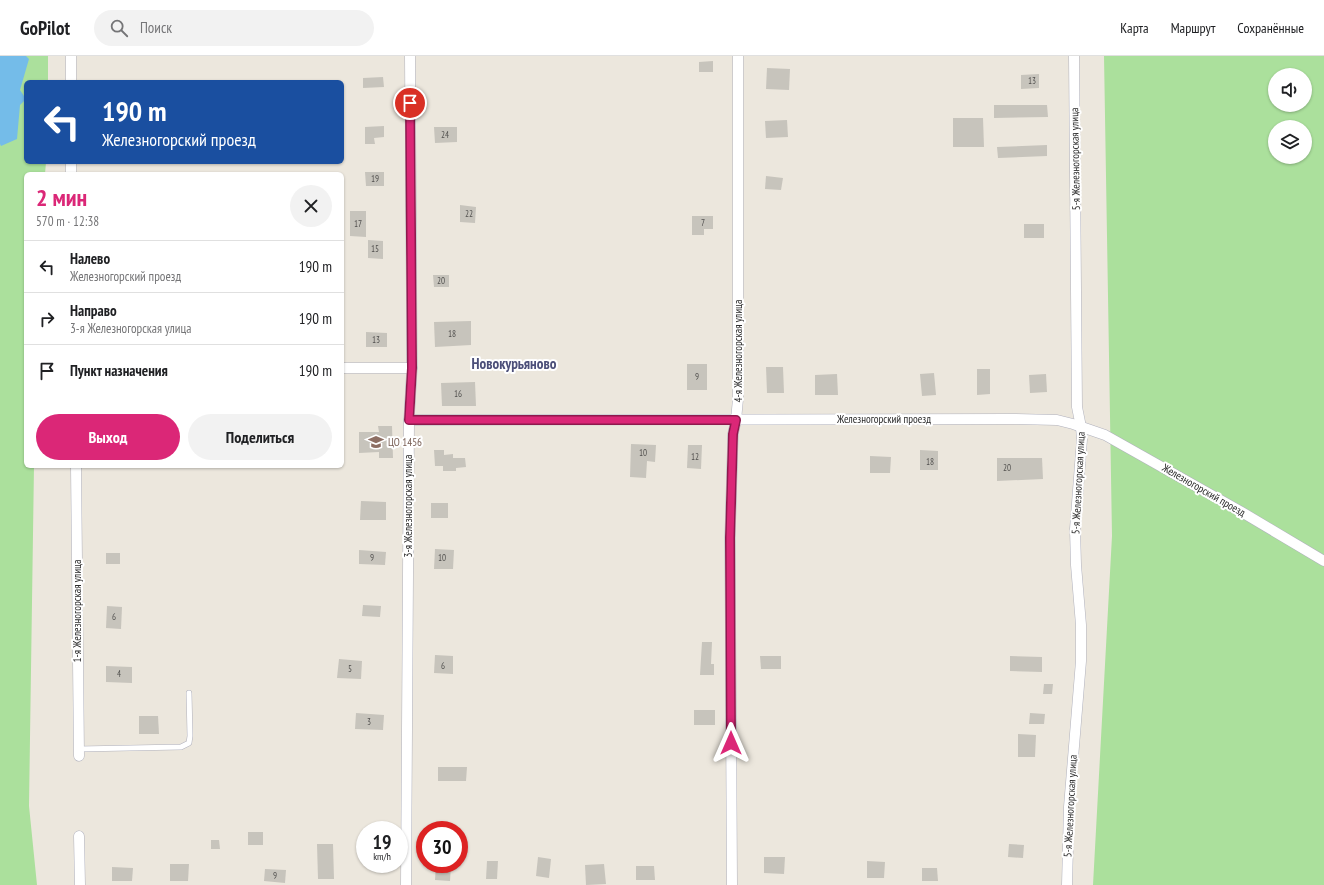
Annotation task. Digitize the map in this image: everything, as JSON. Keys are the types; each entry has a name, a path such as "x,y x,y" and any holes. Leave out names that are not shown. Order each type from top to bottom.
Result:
{"street":[{"path":"71,56 71,80"},
{"name":"3-я Железногорская улица","path":"406,885 409,420 412,368 410,56"},
{"name":"4-я Железногорская улица","path":"732,885 730,538 733,434 738,399 738,56"},
{"name":"5-я Железногорская улица","path":"1067,885 1069,806 1081,661 1081,625 1076,565 1075,529 1082,439 1077,407 1074,56"},
{"path":"344,368 412,368"},
{"name":"Железногорский проезд","path":"409,420 1057,420 1105,435 1240,510 1324,561"},
{"name":"1-я Железногорская улица","path":"76,468 79,752"},
{"path":"79,836 80,885"}],"lane":[{"path":"79,752 181,747 189,743 189,693"}],"green space":[{"path":"0,56 48,56 48,80 24,80 24,164 46,164 45,172 24,172 24,468 34,468 29,806 37,885 0,885"},
{"path":"1104,56 1324,56 1324,885 1093,885 1112,536"}],"water":[{"path":"0,56 26,56 29,59 20,90 24,96 24,101 20,105 17,139 1,146"}],"building":[{"path":"713,61 713,72 699,72 699,62"},
{"path":"767,68 790,69 789,90 766,89"},
{"path":"1039,74 1039,88 1021,89 1021,75"},
{"path":"383,77 384,87 363,88 363,78"},
{"path":"994,105 1047,105 1048,117 994,118"},
{"path":"953,118 983,118 984,147 953,147"},
{"path":"787,120 788,137 766,138 765,121"},
{"path":"384,126 384,137 374,138 375,144 365,144 365,127"},
{"path":"434,127 457,127 457,142 435,143"},
{"path":"1047,145 1047,156 998,158 997,147"},
{"path":"365,172 384,172 384,186 366,186"},
{"path":"766,176 783,178 781,190 765,189"},
{"path":"460,205 476,207 475,223 460,222"},
{"path":"350,211 366,211 366,237 350,236"},
{"path":"692,216 713,216 713,229 704,229 704,235 692,235"},
{"path":"1024,224 1044,224 1044,238 1024,238"},
{"path":"368,240 383,241 383,259 368,258"},
{"path":"433,275 449,275 449,287 434,287"},
{"path":"471,321 471,345 435,347 434,322"},
{"path":"366,332 387,333 387,347 366,347"},
{"path":"687,364 707,364 707,390 687,390"},
{"path":"766,367 783,367 784,393 767,393"},
{"path":"977,369 990,369 990,394 977,395"},
{"path":"934,373 936,395 922,396 920,374"},
{"path":"837,374 838,395 815,395 815,375"},
{"path":"1046,374 1047,392 1030,393 1029,375"},
{"path":"475,382 476,406 442,406 441,383"},
{"name":"ЦО 1456","path":"378,426 392,426 393,458 379,458 379,452 359,453 359,432 379,432"},
{"path":"631,444 656,445 655,462 647,461 646,478 630,477"},
{"path":"688,445 702,445 701,469 687,468"},
{"path":"434,450 444,450 444,455 453,454 453,458 465,458 466,467 456,468 456,471 443,471 443,466 435,466"},
{"path":"920,450 938,451 938,470 920,470"},
{"path":"870,456 891,457 890,473 870,473"},
{"path":"997,458 1042,458 1043,479 997,481"},
{"path":"361,501 386,502 386,520 360,520"},
{"path":"431,503 448,503 448,518 431,518"},
{"path":"435,549 454,550 453,569 434,569"},
{"path":"359,550 386,552 385,565 359,564"},
{"path":"106,553 120,553 120,564 106,564"},
{"path":"363,605 381,606 380,617 362,616"},
{"path":"107,606 122,607 121,629 106,628"},
{"path":"702,642 712,642 711,664 714,664 714,675 700,675"},
{"path":"435,655 453,656 453,674 434,673"},
{"path":"760,656 781,656 781,669 761,669"},
{"path":"1010,656 1042,657 1042,672 1010,671"},
{"path":"339,659 362,661 361,679 337,678"},
{"path":"106,666 132,667 132,683 106,682"},
{"path":"1044,684 1053,684 1052,694 1043,694"},
{"path":"694,710 715,710 715,725 694,725"},
{"path":"356,713 384,715 383,730 355,729"},
{"path":"1030,713 1045,714 1044,724 1029,724"},
{"path":"139,716 158,716 159,734 139,734"},
{"path":"1018,734 1036,735 1035,757 1018,757"},
{"path":"438,767 467,767 466,781 438,781"},
{"path":"248,832 263,832 263,845 248,845"},
{"path":"211,840 219,840 220,849 211,849"},
{"path":"317,844 333,844 334,879 318,879"},
{"path":"1009,844 1024,845 1023,858 1008,857"},
{"path":"538,857 551,859 549,878 536,876"},
{"path":"764,857 785,857 784,874 764,873"},
{"path":"487,861 498,861 497,879 486,879"},
{"path":"867,861 885,862 884,878 867,878"},
{"path":"170,864 189,864 188,881 170,881"},
{"path":"604,864 606,884 586,885 585,865"},
{"path":"636,866 654,866 655,880 636,880"},
{"path":"112,867 133,868 132,881 112,881"},
{"path":"922,868 937,868 938,881 922,881"},
{"path":"265,869 286,870 285,883 264,881"},
{"path":"435,873 450,873 450,881 435,880"}],"place":[{"name":"ЦО 1456","path":"376,442"}],"district":[{"name":"Новокурьяново","path":"514,364"}],"route":[{"path":"410,103 412,368 409,420 736,420 733,434 730,538 731,743"}]}
